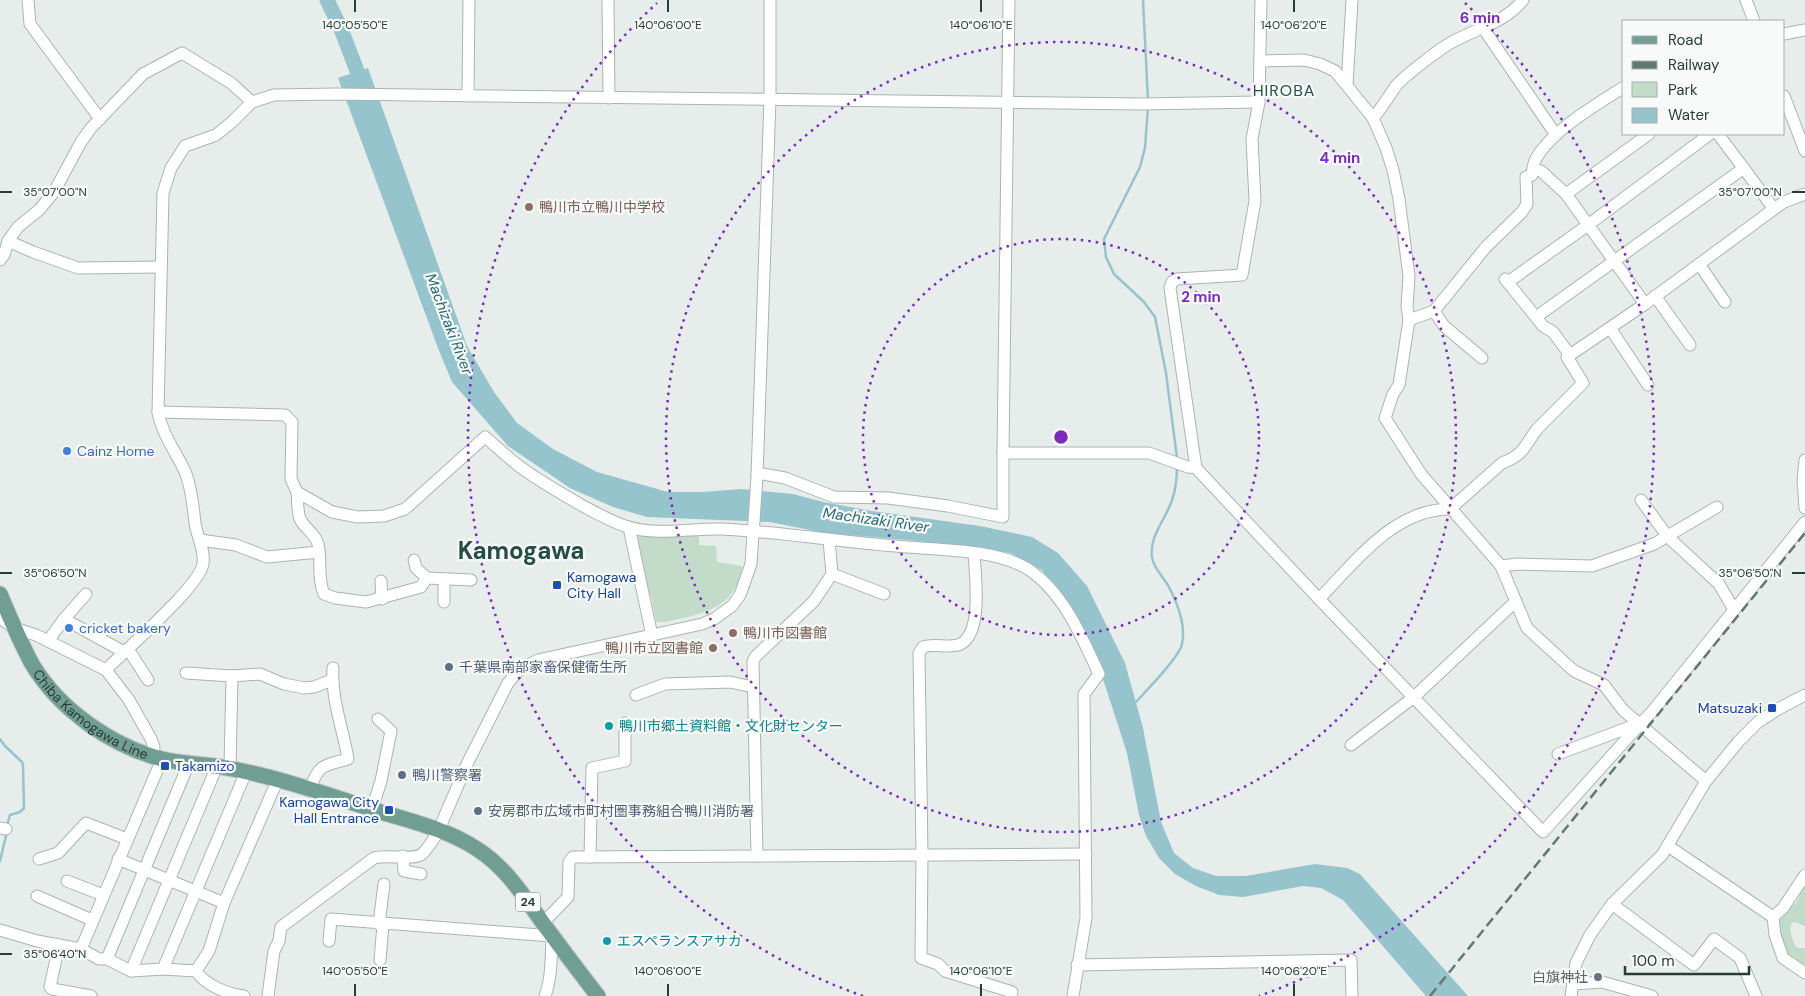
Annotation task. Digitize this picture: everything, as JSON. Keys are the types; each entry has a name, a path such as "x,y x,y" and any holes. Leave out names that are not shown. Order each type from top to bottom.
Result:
{"main road":[{"name":"Chiba Kamogawa Line","path":"0,594 14,628 33,664 46,683 74,712 104,733 122,743 158,757 224,767 278,779 438,830 475,847 491,859 516,885 598,996"}],"street":[{"path":"28,0 30,24 100,119"},
{"path":"468,96 469,0"},
{"path":"608,0 609,98"},
{"path":"268,996 274,951 279,941 281,927 374,858 388,855 420,855 437,834 493,712 508,683 515,674 538,660 702,624 714,619 732,606 740,595 751,564 757,475 770,99 770,0"},
{"path":"757,475 785,478 834,497 888,498 948,506 1003,517 1010,0"},
{"path":"1192,467 1170,288 1172,282 1177,278 1242,275 1255,201 1252,138 1260,102 1261,0"},
{"path":"1347,85 1352,0"},
{"path":"1373,118 1386,102 1396,85 1406,77 1447,46 1514,11 1524,0"},
{"path":"1746,0 1754,20"},
{"path":"1483,28 1556,135"},
{"path":"1785,34 1805,30"},
{"path":"0,260 4,255 8,241 18,227 39,210 54,192 80,142 143,74 182,53 231,83 252,102"},
{"path":"1261,60 1304,60 1320,64 1335,71 1373,118 1386,148 1399,199 1409,276 1406,307 1409,320 1399,385 1393,394 1386,418 1421,474 1501,566 1527,628 1574,671 1604,685 1623,710 1706,780"},
{"path":"1409,320 1434,311 1486,247 1522,212 1527,204 1526,177 1532,175 1535,158 1556,135 1563,128 1622,88"},
{"path":"106,670 177,601 202,570 204,555 195,524 193,500 186,475 161,425 158,412 163,193 171,168 185,146 216,135 252,102 274,96 390,94 1008,103 1156,104 1260,102"},
{"path":"1785,99 1805,151"},
{"path":"1566,194 1648,135"},
{"path":"1570,355 1553,332 1543,326 1507,280 1588,225 1709,135"},
{"path":"1719,135 1774,209"},
{"path":"1536,317 1744,168"},
{"path":"1533,169 1541,171 1566,194 1645,304"},
{"path":"1319,599 1385,532 1407,519 1436,509 1450,509 1502,463 1522,453 1537,430 1583,383 1567,357 1645,304 1784,202 1805,194"},
{"path":"8,241 78,268 161,267"},
{"path":"1699,264 1725,302"},
{"path":"1655,296 1690,345"},
{"path":"1434,311 1444,326 1482,358"},
{"path":"1610,328 1648,385"},
{"path":"158,412 285,415 292,422 291,479 297,492 299,517 316,538 319,552 319,576 324,594 335,598 366,602 421,587 427,578"},
{"path":"297,492 332,512 347,516 370,517 395,514 416,500 485,437 518,466 556,490 604,517 629,527 658,530 753,530 829,540 974,553 1014,562 1028,570 1044,581 1069,615 1099,674 1084,694 1086,918 1073,996"},
{"path":"1003,453 1149,453 1192,467 1543,832 1640,724 1652,714 1805,522"},
{"path":"1805,460 1803,480 1805,508"},
{"path":"1641,500 1668,537 1719,584 1734,610"},
{"path":"1501,566 1517,564 1592,566 1640,550 1668,537 1717,508"},
{"path":"629,527 652,636"},
{"path":"200,540 236,545 267,557 319,552"},
{"path":"757,856 752,666 756,656 814,600 832,574 829,540"},
{"path":"974,553 976,614 973,628 960,644 928,645 922,647 920,653 921,958 938,964 945,971 1012,992 1011,996"},
{"path":"414,560 416,568 427,578 472,580"},
{"path":"832,574 884,594"},
{"path":"444,579 444,602"},
{"path":"381,581 382,599"},
{"path":"48,641 86,594"},
{"path":"1352,745 1414,697 1516,601"},
{"path":"0,618 14,628 36,634 106,670 129,700 151,739 158,757 127,839 80,949"},
{"path":"64,619 126,651 148,680"},
{"path":"186,673 232,676 260,674 284,684 304,688 314,687 332,674 335,699 348,759 321,767 315,774 310,789"},
{"path":"131,971 169,880 224,767 232,676"},
{"path":"636,695 665,684 730,682 753,687"},
{"path":"1571,996 1576,963 1594,929 1612,904 1655,863 1668,846 1706,780 1743,736 1758,722 1805,695"},
{"path":"372,809 381,781 391,731 378,719"},
{"path":"590,857 592,768 625,761 625,723"},
{"path":"1558,754 1640,724"},
{"path":"107,959 189,763"},
{"path":"163,969 246,772"},
{"path":"196,970 209,952 224,904 278,779"},
{"path":"39,859 58,854 86,823 127,839"},
{"path":"1668,846 1773,917 1775,935 1783,958 1805,973"},
{"path":"543,923 568,897 569,862 572,857 1086,854"},
{"path":"404,856 404,871 421,874"},
{"path":"118,858 224,904"},
{"path":"1773,917 1783,908 1805,875"},
{"path":"68,881 103,895"},
{"path":"380,960 384,884"},
{"path":"38,896 92,920"},
{"path":"1612,904 1694,966 1714,939 1740,958 1756,996"},
{"path":"329,941 331,919 552,936 551,967 548,989 545,996"},
{"path":"0,930 37,941 80,949 99,959 107,959 131,971 163,969 196,970"},
{"path":"59,945 50,987 52,989 91,996"},
{"path":"1077,965 1351,960 1352,996"},
{"path":"196,970 201,977 222,990 244,996"},
{"path":"1573,984 1602,982 1652,996"}],"green space":[{"path":"699,533 699,545 716,546 717,562 742,566 738,581 732,592 715,607 691,616 665,622 656,622 651,595 647,593 637,537 639,534"},
{"path":"1805,884 1805,926 1794,922 1791,924 1791,930 1797,948 1805,948 1805,971 1783,952 1777,924 1779,916 1796,903"}],"water":[{"path":"368,68 467,346 494,392 517,423 553,449 597,472 668,492 742,489 793,494 823,502 872,511 980,526 1032,537 1058,553 1087,586 1125,663 1143,728 1161,822 1174,853 1193,868 1216,876 1246,876 1315,864 1347,868 1360,874 1468,996 1426,996 1343,900 1321,888 1303,886 1243,897 1219,895 1196,886 1175,874 1159,858 1146,836 1139,815 1127,753 1105,685 1078,618 1042,570 1010,553 908,540 825,533 770,522 647,517 613,507 570,488 508,446 452,382 338,78"}],"waterway":[{"name":"Machizaki River","path":"327,0 341,29 364,89"},
{"path":"1143,0 1148,101"},
{"path":"1148,106 1145,148 1140,167 1104,239 1106,257 1114,274 1144,302 1155,317 1166,373 1177,458"},
{"path":"1135,703 1169,665 1182,644 1183,630 1178,609 1173,595 1155,566 1152,557 1155,535 1173,496 1177,466"},
{"path":"0,739 23,765 24,808 20,812 10,815 7,825"},
{"path":"0,861 6,836"}],"railway":[{"path":"1430,996 1805,533"}],"place":[{"name":"鴨川市立鴨川中学校","path":"529,207"},
{"name":"Cainz Home","path":"67,451"},
{"name":"Kamogawa City Hall","path":"557,585"},
{"name":"cricket bakery","path":"69,628"},
{"name":"鴨川市図書館","path":"733,633"},
{"name":"鴨川市立図書館","path":"713,648"},
{"name":"千葉県南部家畜保健衛生所","path":"449,667"},
{"name":"Matsuzaki","path":"1772,708"},
{"name":"鴨川市郷土資料館・文化財センター","path":"609,726"},
{"name":"Takamizo","path":"165,766"},
{"name":"鴨川警察署","path":"402,775"},
{"name":"Kamogawa City Hall Entrance","path":"389,810"},
{"name":"安房郡市広域市町村圏事務組合鴨川消防署","path":"478,811"},
{"name":"エスペランスアサカ","path":"607,941"},
{"name":"白旗神社","path":"1598,977"}],"district":[{"name":"HIROBA","path":"1284,90"},
{"name":"Kamogawa","path":"521,550"}]}
